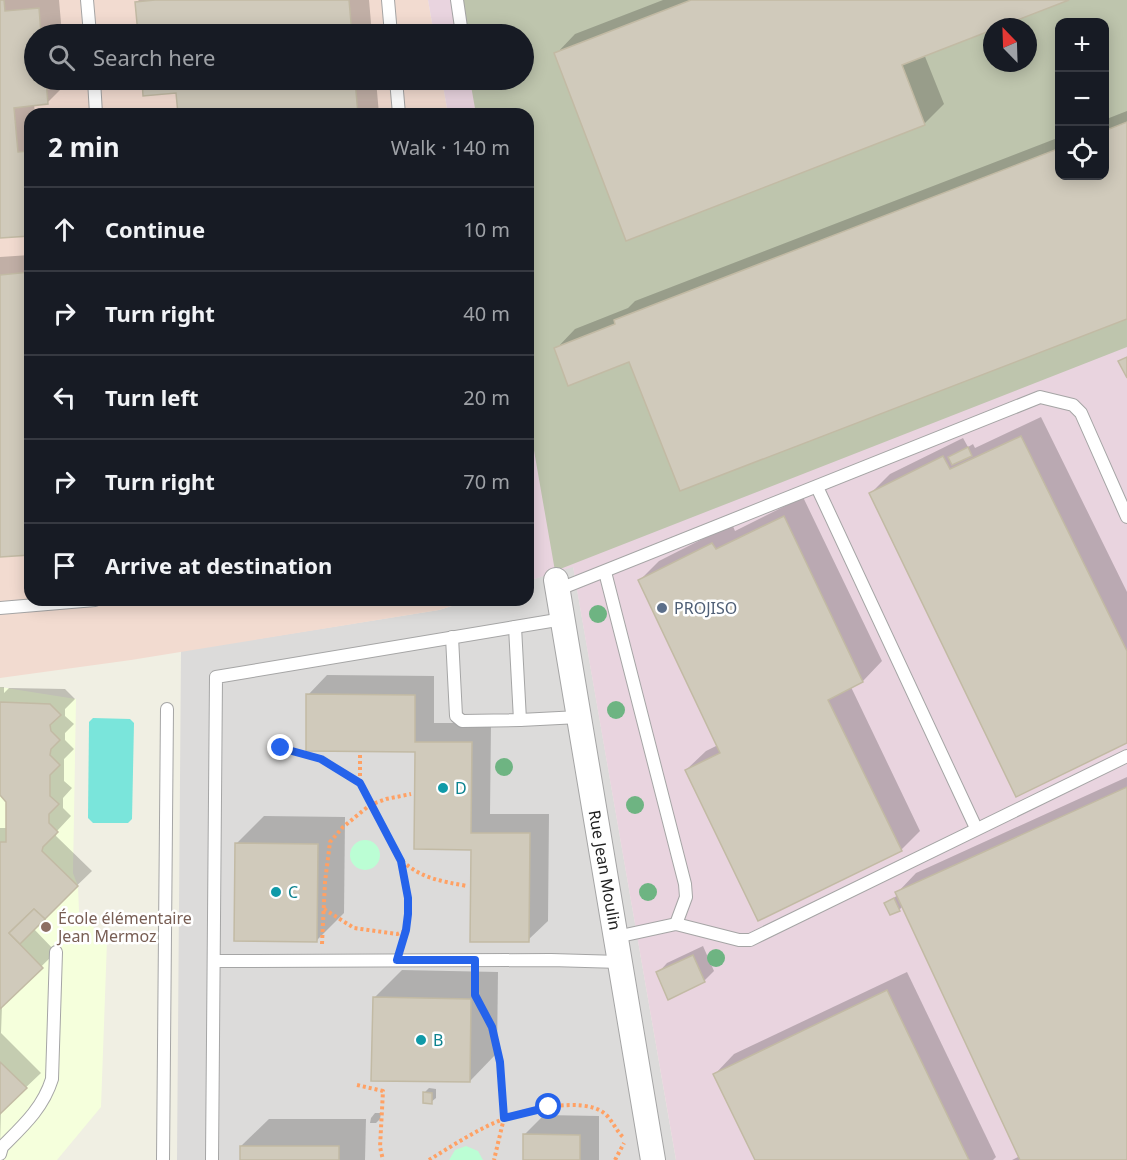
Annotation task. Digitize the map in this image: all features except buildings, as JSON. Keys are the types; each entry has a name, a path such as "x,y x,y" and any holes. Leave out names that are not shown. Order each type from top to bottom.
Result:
{"street":[{"name":"Rue Jean Moulin","path":"556,585 653,1160"}],"lane":[{"path":"87,0 89,24"},
{"path":"388,0 391,24"},
{"path":"456,0 460,24"},
{"path":"95,90 96,108"},
{"path":"397,90 398,108"},
{"path":"556,585 605,572 1040,397 1073,405 1081,413 1127,517"},
{"path":"817,487 976,828"},
{"path":"605,572 685,884 686,897 676,924"},
{"path":"0,608 24,606"},
{"path":"212,1160 216,676 563,619"},
{"path":"515,627 520,720"},
{"path":"452,637 456,716 462,721 579,717"},
{"path":"163,1160 167,709"},
{"path":"616,937 676,924 739,940 750,940 1127,756"},
{"path":"0,1154 2,1147 37,1111 47,1094 52,1079 56,952"},
{"path":"215,961 551,960 620,962"}],"path":[{"path":"281,748 321,759 360,783"},
{"path":"360,755 360,783 401,861 408,898 406,930 397,960"},
{"path":"322,960 323,909 330,842 343,827 370,805 411,794"},
{"path":"401,861 433,880 467,886"},
{"path":"323,909 354,928 397,934 406,930"},
{"path":"475,960 475,995 492,1027 500,1062 504,1118 494,1160"},
{"path":"357,1085 383,1091 380,1147 383,1160"},
{"path":"429,1160 504,1118 549,1107 583,1105 604,1113 618,1133 626,1139 615,1160"}],"shaded area":[{"path":"0,0 428,0 432,24 24,24 24,90 444,90 447,108 24,108 24,606 452,606 439,610 131,660 0,678"},
{"path":"428,0 1127,0 1127,1160 676,1160 573,567 534,579 534,108 447,108 444,90 534,90 534,24 432,24"},
{"path":"457,0 1127,0 1127,347 555,571 534,450 534,108 475,108 472,90 534,90 534,24 461,24"},
{"path":"573,566 676,1160 177,1160 181,651 439,610 452,606 534,606 534,579"},
{"name":"École élémentaire Jean Mermoz","path":"0,687 76,699 73,873 78,886 79,912 107,941 101,1107 57,1160 0,1160"},
{"path":"93,718 130,719 134,723 132,819 128,823 93,823 88,818 89,722"}],"green space":[{"path":"365,840 375,845 380,855 375,865 365,870 355,865 350,855 355,845"},
{"path":"466,1146 478,1151 483,1160 449,1160 455,1150"}],"place":[{"name":"PROJISO","path":"662,608"},
{"name":"D","path":"443,788"},
{"name":"C","path":"276,892"},
{"name":"École élémentaire Jean Mermoz","path":"46,927"},
{"name":"B","path":"421,1040"}],"route":[{"path":"281,748 321,759 360,783 401,861 408,898 408,914 397,960 475,960 475,995 492,1027 500,1062 504,1118 549,1107"}]}
